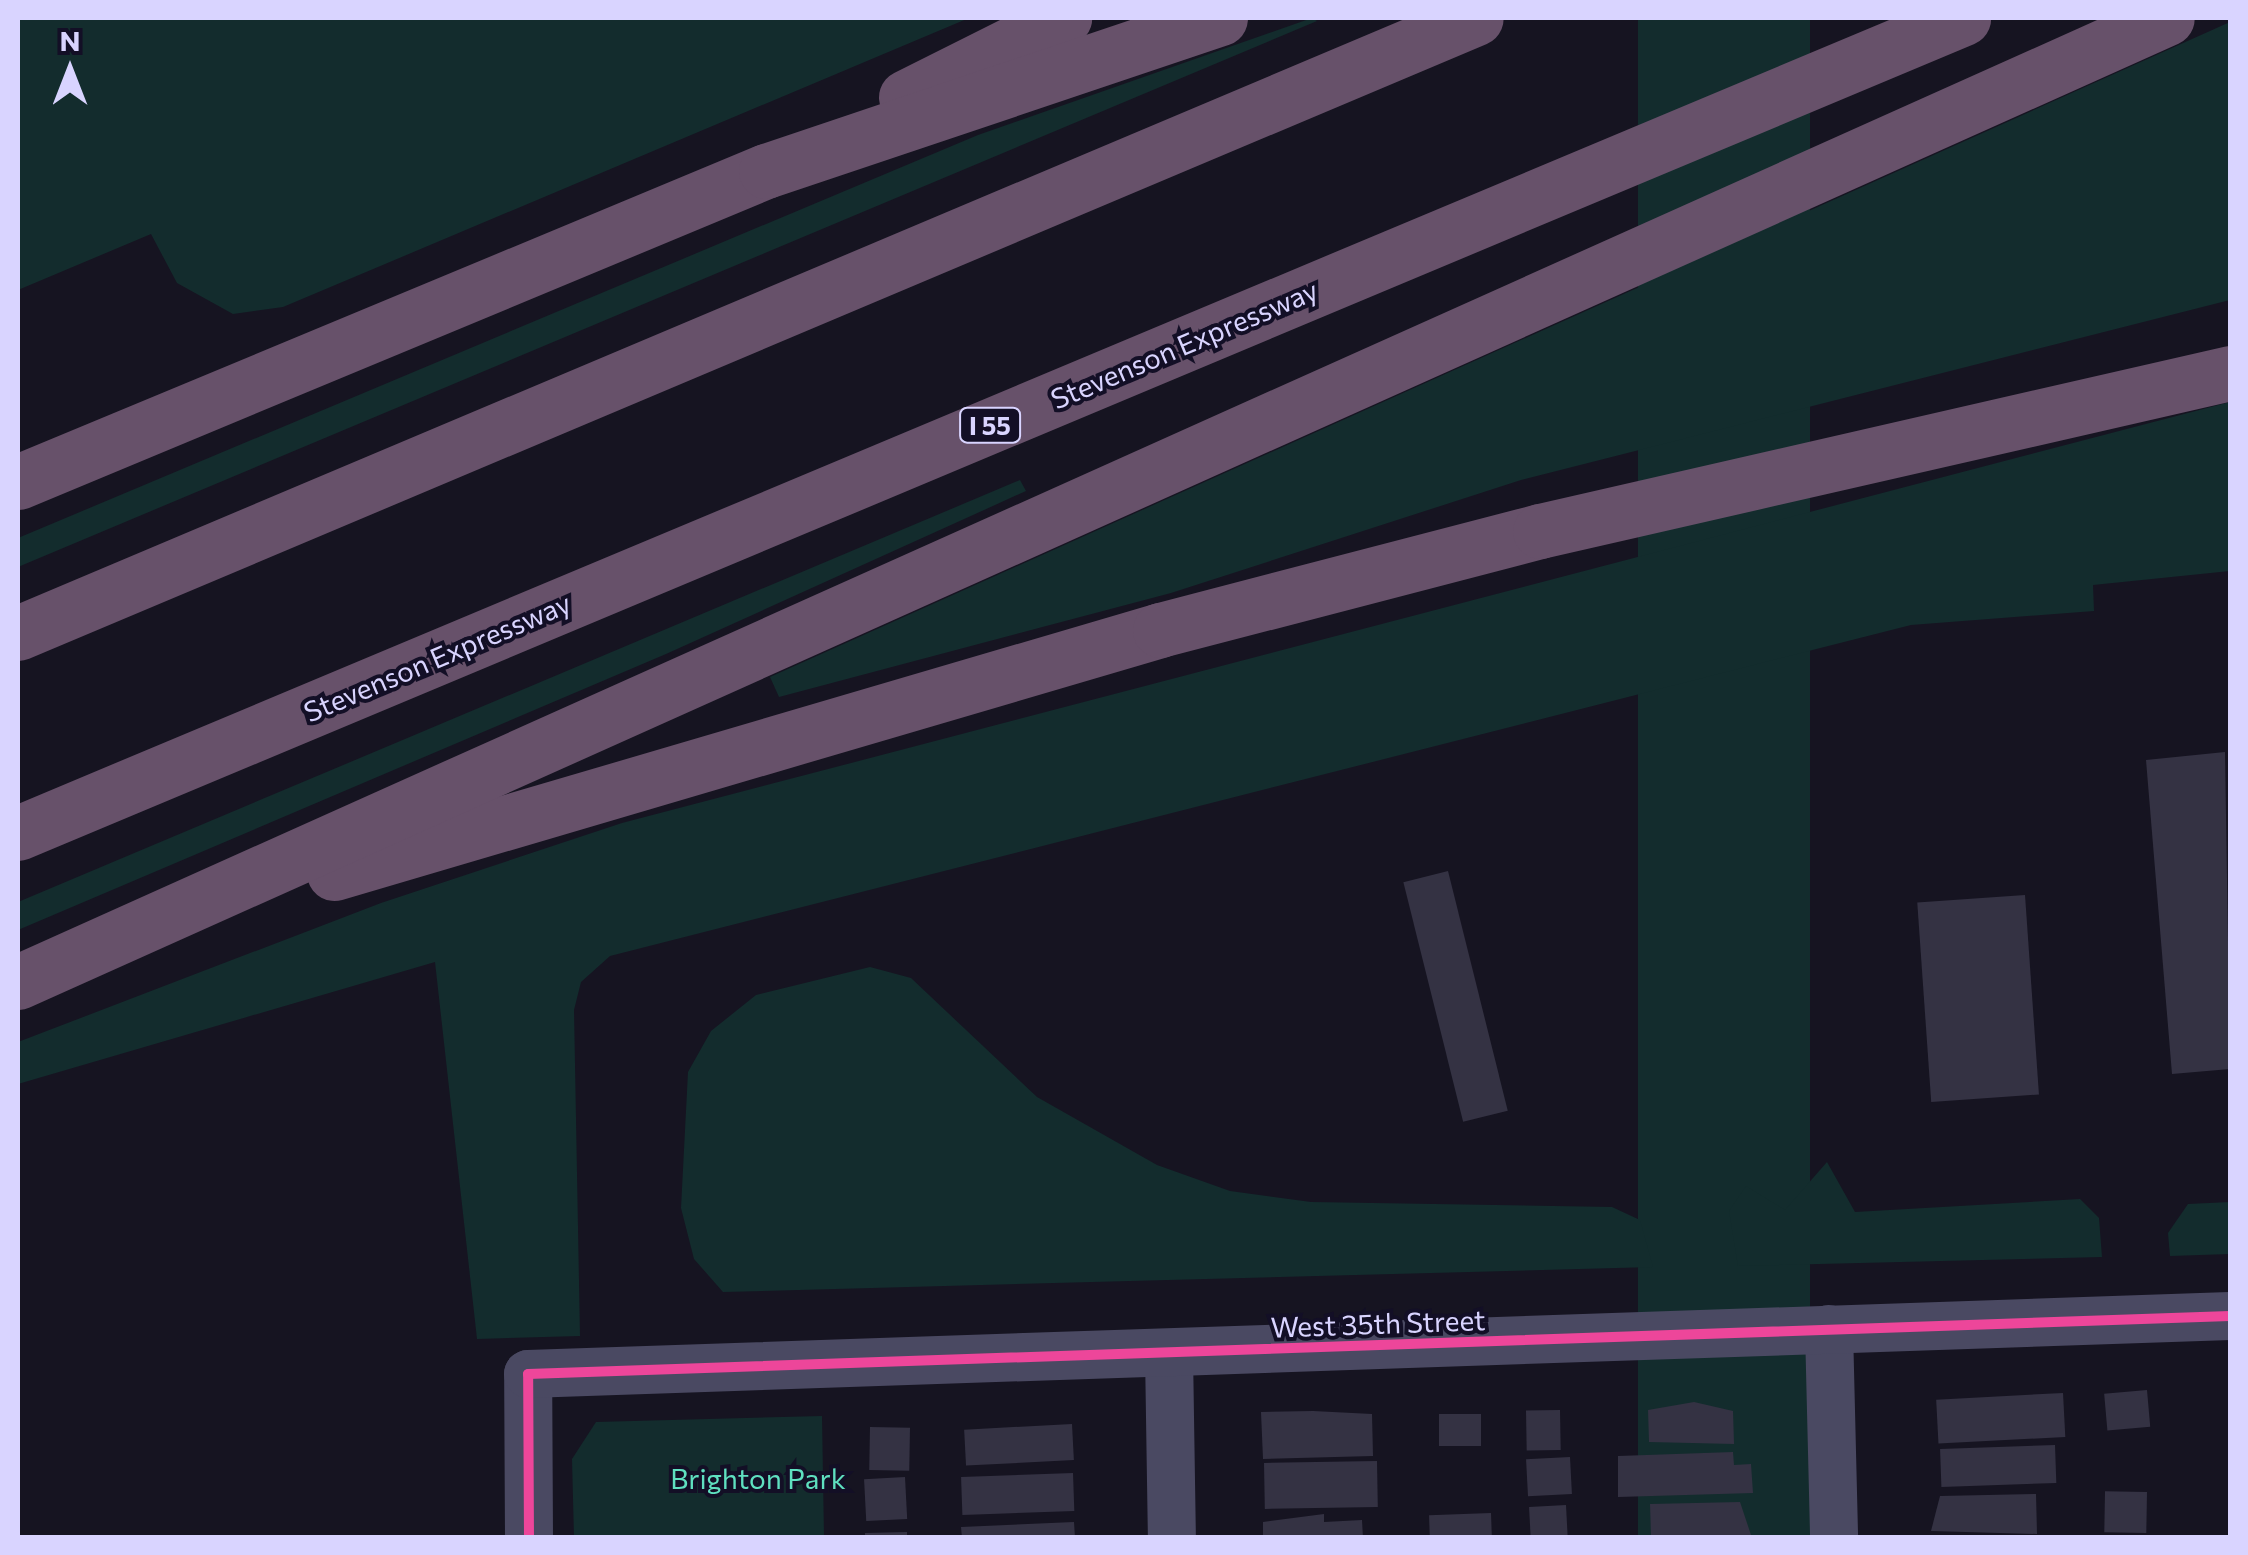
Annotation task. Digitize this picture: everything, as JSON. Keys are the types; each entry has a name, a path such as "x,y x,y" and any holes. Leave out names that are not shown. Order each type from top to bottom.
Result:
{"highway":[{"path":"766,171 1064,18"},
{"path":"18,482 766,171 1220,18"},
{"path":"18,633 1476,18"},
{"name":"Stevenson Expressway","path":"18,833 1963,18"},
{"path":"34,975 2168,18"},
{"path":"34,975 407,849 1141,635 1540,531 2230,373"}],"street":[{"name":"West 35th Street","path":"529,1538 528,1374 2230,1316"},
{"path":"1829,1329 1834,1538"},
{"path":"1169,1352 1172,1538"}],"green space":[{"path":"18,18 969,18 283,307 233,314 177,283 151,234 18,290"},
{"path":"1312,18 1317,21 18,567 18,538 978,135"},
{"path":"1638,18 1810,18 1810,1538 1638,1538"},
{"path":"2230,22 2230,300 1521,480 1171,593 779,697 770,677"},
{"path":"2230,402 2230,571 2093,585 2094,611 1911,625 610,956 581,982 574,1010 580,1336 477,1339 435,962 18,1084 18,1042 381,903 622,823"},
{"path":"1020,480 1026,491 666,654 18,930 18,902"},
{"path":"870,967 911,978 1037,1097 1157,1165 1230,1191 1311,1202 1612,1207 1640,1220 1653,1267 723,1292 694,1259 681,1208 688,1072 711,1031 756,995"},
{"path":"1827,1162 1855,1212 2080,1199 2099,1218 2102,1257 1738,1266 1729,1211 1746,1186 1785,1210"},
{"path":"2230,1202 2230,1254 2170,1256 2168,1233 2188,1204"},
{"name":"Brighton Park","path":"822,1416 824,1537 574,1537 572,1459 596,1422"}],"building":[{"path":"2225,752 2230,1069 2172,1074 2146,760"},
{"path":"1448,871 1508,1111 1463,1122 1403,882"},
{"path":"2025,895 2039,1095 1931,1102 1917,903"},
{"path":"2147,1390 2150,1427 2107,1431 2104,1394"},
{"path":"2063,1393 2065,1437 1938,1444 1936,1400"},
{"path":"1694,1402 1733,1411 1734,1444 1649,1442 1648,1410"},
{"path":"1560,1410 1561,1450 1527,1451 1526,1411"},
{"path":"1261,1412 1372,1414 1373,1456 1263,1459"},
{"path":"1439,1414 1481,1414 1481,1446 1439,1446"},
{"path":"1072,1424 1074,1460 966,1466 964,1430"},
{"path":"870,1427 910,1428 909,1471 869,1470"},
{"path":"2055,1445 2056,1483 1941,1487 1940,1449"},
{"path":"1733,1452 1734,1465 1751,1464 1753,1493 1618,1497 1618,1456"},
{"path":"1570,1457 1572,1494 1528,1496 1526,1459"},
{"path":"1377,1461 1378,1507 1265,1509 1264,1463"},
{"path":"1073,1473 1074,1511 962,1515 961,1477"},
{"path":"905,1477 907,1519 866,1521 864,1479"},
{"path":"2105,1491 2147,1492 2146,1533 2104,1532"},
{"path":"2036,1494 2037,1534 1931,1531 1940,1496"},
{"path":"1740,1502 1752,1538 1651,1536 1650,1504"},
{"path":"1566,1505 1568,1538 1531,1538 1529,1507"},
{"path":"1491,1513 1492,1538 1430,1538 1429,1515"},
{"path":"1324,1514 1324,1522 1362,1520 1363,1538 1263,1538 1263,1522"},
{"path":"1074,1522 1075,1538 962,1538 961,1527"},
{"path":"907,1532 907,1538 865,1538 865,1533"}],"cycle path":[{"path":"529,1538 528,1374 2230,1316"}]}
